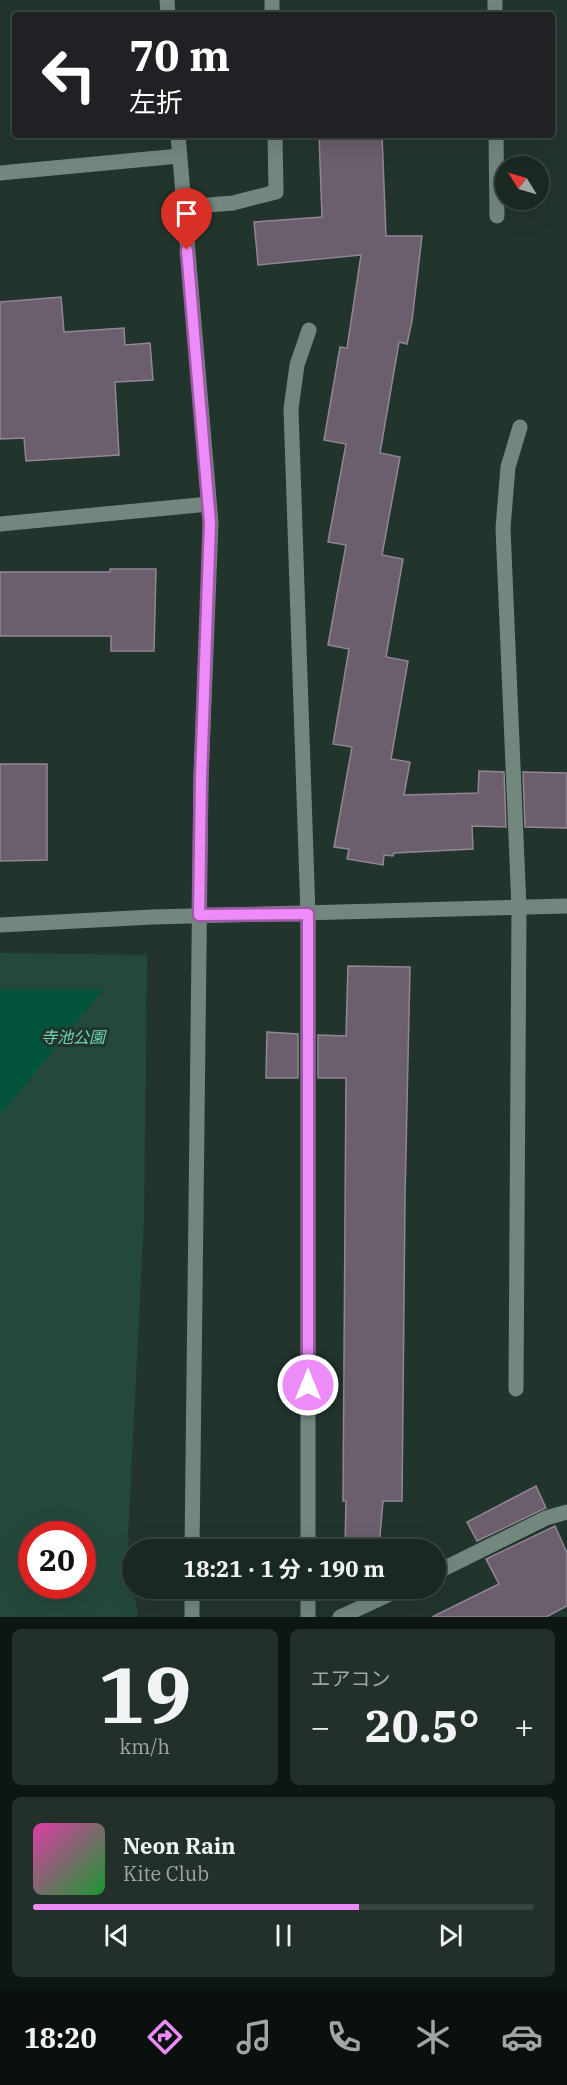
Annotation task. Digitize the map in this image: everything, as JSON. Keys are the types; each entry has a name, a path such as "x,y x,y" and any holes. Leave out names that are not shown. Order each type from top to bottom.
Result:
{"street":[{"path":"178,138 210,523 201,778 192,1539"},
{"path":"184,207 232,203 276,192 275,138"},
{"path":"496,138 498,216"},
{"path":"0,173 179,156"},
{"path":"308,1539 308,914 291,409 297,365 309,330"},
{"path":"516,1389 519,908 503,528 508,467 520,427"},
{"path":"0,524 209,504"},
{"path":"0,925 199,915 567,906"},
{"path":"446,1568 546,1518 567,1512"},
{"path":"192,1599 192,1617"},
{"path":"308,1599 308,1617"},
{"path":"340,1617 379,1599"}],"green space":[{"name":"寺池公園","path":"0,953 147,955 144,1219 128,1539 122,1539 122,1599 135,1599 138,1617 0,1617"}],"shaded area":[{"path":"0,990 103,990 0,1115"}],"building":[{"path":"319,138 382,138 386,236 422,236 412,321 407,344 399,342 380,453 400,457 382,555 403,559 386,657 408,661 391,759 410,762 404,795 478,793 479,771 504,772 506,827 472,826 473,849 394,853 393,856 384,855 383,865 347,859 349,849 334,847 352,747 333,744 349,649 328,645 346,545 328,542 346,444 324,440 340,347 347,348 361,255 258,265 254,222 322,217"},
{"path":"61,297 64,332 124,328 125,345 150,343 153,380 115,382 119,455 26,461 24,438 0,439 0,302"},
{"path":"110,569 156,569 154,651 111,651 111,636 0,636 0,572 110,572"},
{"path":"0,764 47,764 47,860 0,861"},
{"path":"523,772 567,773 567,828 525,827"},
{"path":"348,966 410,967 402,1501 383,1501 380,1539 345,1539 346,1501 343,1501 346,1078 318,1078 318,1035 346,1036"},
{"path":"267,1032 298,1034 298,1078 266,1078"},
{"path":"536,1486 546,1508 477,1541 467,1522"},
{"path":"555,1526 567,1553 567,1606 546,1617 432,1617 499,1584 486,1559"}],"route":[{"path":"187,250 210,523 201,778 199,915 308,914 308,1385"}]}
